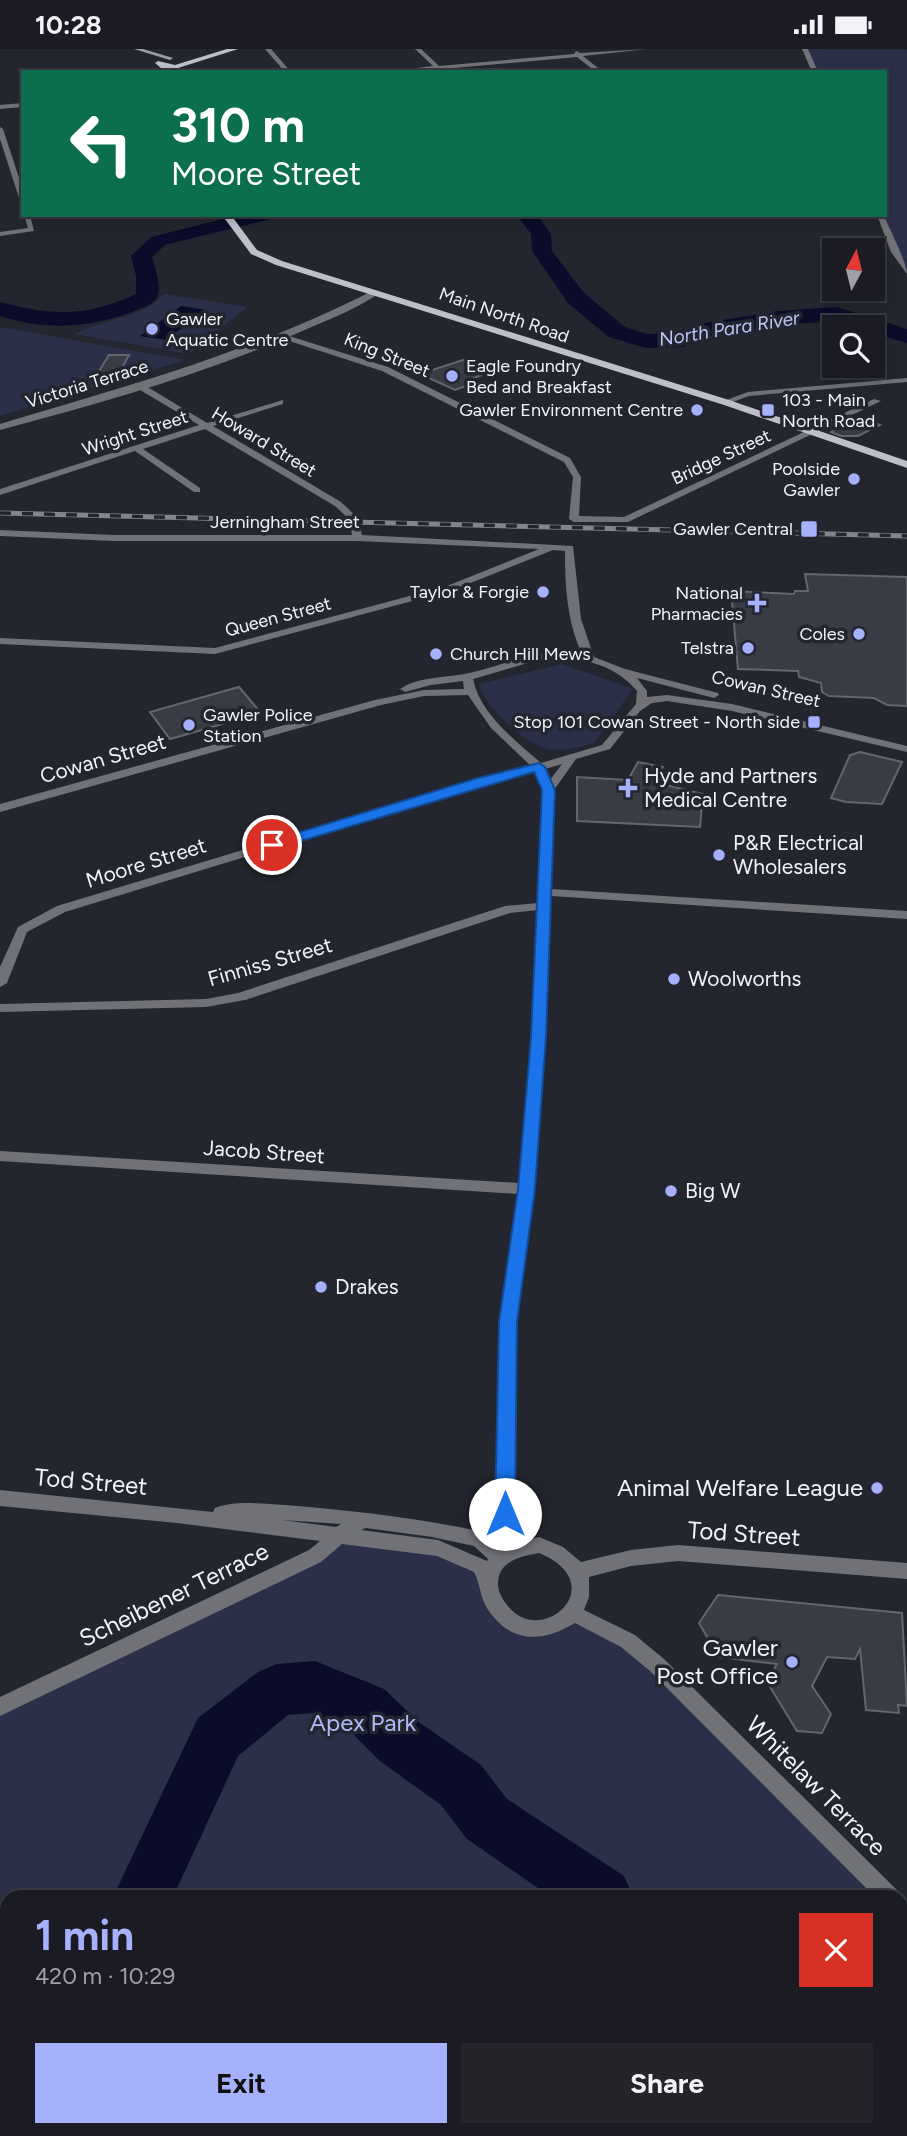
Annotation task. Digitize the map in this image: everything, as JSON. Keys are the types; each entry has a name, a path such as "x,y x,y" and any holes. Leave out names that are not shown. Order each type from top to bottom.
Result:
{"main road":[{"path":"137,49 170,58 222,50"},
{"path":"128,50 166,68 189,64 235,49"},
{"path":"166,68 170,58"},
{"path":"179,58 189,64"},
{"name":"Main North Road","path":"227,217 254,252 279,263 725,402 907,465"}],"street":[{"path":"268,49 286,70"},
{"path":"418,49 440,69"},
{"path":"570,49 597,70"},
{"path":"422,70 645,49"},
{"path":"805,49 814,70"},
{"path":"0,107 21,105"},
{"path":"0,129 21,195"},
{"path":"0,234 32,230 28,217"},
{"path":"881,217 895,252 907,272"},
{"name":"Victoria Terrace","path":"0,427 286,337 377,292"},
{"name":"King Street","path":"286,337 385,369 567,460 577,477 573,519"},
{"path":"725,402 748,394 907,380"},
{"name":"Howard Street","path":"138,385 345,509 357,521 357,537"},
{"name":"Bridge Street","path":"573,519 625,520 877,401"},
{"name":"Wright Street","path":"0,492 280,402"},
{"path":"137,449 197,490"},
{"name":"Jerningham Street","path":"0,533 125,538 357,537 570,548 570,581 582,643 590,659"},
{"name":"Queen Street","path":"0,641 215,651 450,588 553,547"},
{"name":"Cowan Street","path":"379,702 408,688 467,677 545,655 590,659 618,670 702,692 907,739"},
{"path":"618,670 639,686 642,691 641,704"},
{"path":"467,677 468,692 513,744 539,767 548,790 539,1037 526,1189 508,1322 502,1556"},
{"name":"Cowan Street","path":"0,808 379,702 424,693 468,692"},
{"name":"Cowan Street","path":"641,704 654,698 670,697 709,703 907,748"},
{"name":"Moore Street","path":"0,983 22,930 61,909 482,781 592,753 614,741 641,704"},
{"name":"Moore Street","path":"482,781 508,771 520,761 513,744"},
{"path":"548,790 571,759"},
{"name":"Finniss Street","path":"0,1008 206,1003 240,997 544,899 907,915"},
{"name":"Jacob Street","path":"0,1156 526,1189"},
{"name":"Tod Street","path":"0,1498 177,1515 438,1548 480,1566 488,1581"},
{"name":"Tod Street","path":"177,1515 255,1511 363,1520 432,1529 479,1539 502,1556"},
{"name":"Scheibener Terrace","path":"0,1707 315,1556 340,1534 363,1520"},
{"path":"539,1545 556,1550 570,1560 578,1571 581,1591 573,1613 565,1620 550,1626 531,1629 513,1623 498,1612 493,1604 488,1581 492,1568 502,1556 520,1546 539,1545"},
{"name":"Tod Street","path":"578,1571 631,1558 678,1553 907,1571"},
{"name":"Whitelaw Terrace","path":"573,1613 628,1641 657,1665 883,1890"}],"green space":[{"path":"805,49 907,50 907,272 895,252 881,217 887,217 887,70 814,70"},
{"name":"Gawler Aquatic Centre","path":"164,294 247,307 189,354 75,334 133,314 154,303"},
{"path":"0,327 186,360 0,416"},
{"path":"562,664 633,689 593,744 555,750 533,743 509,726 489,704 479,684"},
{"name":"Apex Park","path":"340,1534 438,1548 480,1566 490,1596 531,1629 573,1613 628,1641 883,1890 0,1890 0,1707 275,1573"}],"shaded area":[{"path":"181,306 206,310 166,340 140,336"}],"building":[{"path":"109,355 129,355 117,377 96,376"},
{"name":"Eagle Foundry Bed and Breakfast","path":"469,358 496,370 471,379 477,382 455,390 420,374"},
{"path":"857,417 880,425 858,436 841,436 831,432"},
{"name":"Gawler Central","path":"805,574 907,577 907,706 887,705 874,698 829,696 822,692 821,683 799,677 798,671 738,669 731,591 794,594 795,591 808,591"},
{"name":"Gawler Police Station","path":"239,687 261,713 170,739 150,712"},
{"path":"860,752 902,762 882,804 846,802 831,798 850,755"},
{"name":"Hyde and Partners Medical Centre","path":"638,762 663,767 654,782 703,794 700,827 577,821 577,777 628,780"},
{"name":"Gawler Post Office","path":"718,1595 902,1613 907,1706 898,1705 899,1713 866,1710 860,1649 855,1659 827,1657 812,1686 831,1714 822,1733 797,1731 767,1682 777,1664 719,1657 699,1623"}],"waterway":[{"name":"North Para River","path":"0,309 37,319 56,320 93,317 111,312 147,297 147,276 141,256 158,241 256,217"},
{"name":"North Para River","path":"528,217 541,234 542,251 576,298 617,332 646,341 682,340 705,330 778,318 837,314 907,336"},
{"path":"146,1890 218,1737 277,1690 315,1687 365,1708 400,1742 461,1785 487,1819 593,1890"}],"railway":[{"path":"0,513 907,536"}],"place":[{"name":"Gawler Aquatic Centre","path":"152,329"},
{"name":"Eagle Foundry Bed and Breakfast","path":"452,376"},
{"name":"Gawler Environment Centre","path":"697,410"},
{"name":"103 - Main North Road","path":"768,410"},
{"name":"Poolside Gawler","path":"854,479"},
{"name":"Gawler Central","path":"809,529"},
{"name":"Taylor & Forgie","path":"543,592"},
{"name":"National Pharmacies","path":"757,603"},
{"name":"Coles","path":"859,634"},
{"name":"Telstra","path":"748,648"},
{"name":"Church Hill Mews","path":"436,654"},
{"name":"Stop 101 Cowan Street - North side","path":"814,722"},
{"name":"Gawler Police Station","path":"189,725"},
{"name":"Hyde and Partners Medical Centre","path":"628,788"},
{"name":"P&R Electrical Wholesalers","path":"719,855"},
{"name":"Woolworths","path":"674,979"},
{"name":"Big W","path":"671,1191"},
{"name":"Drakes","path":"321,1287"},
{"name":"Animal Welfare League","path":"877,1488"},
{"name":"Gawler Post Office","path":"792,1662"}],"route":[{"path":"272,845 482,781 539,767 548,790 539,1037 526,1189 508,1322 505,1514"}]}
